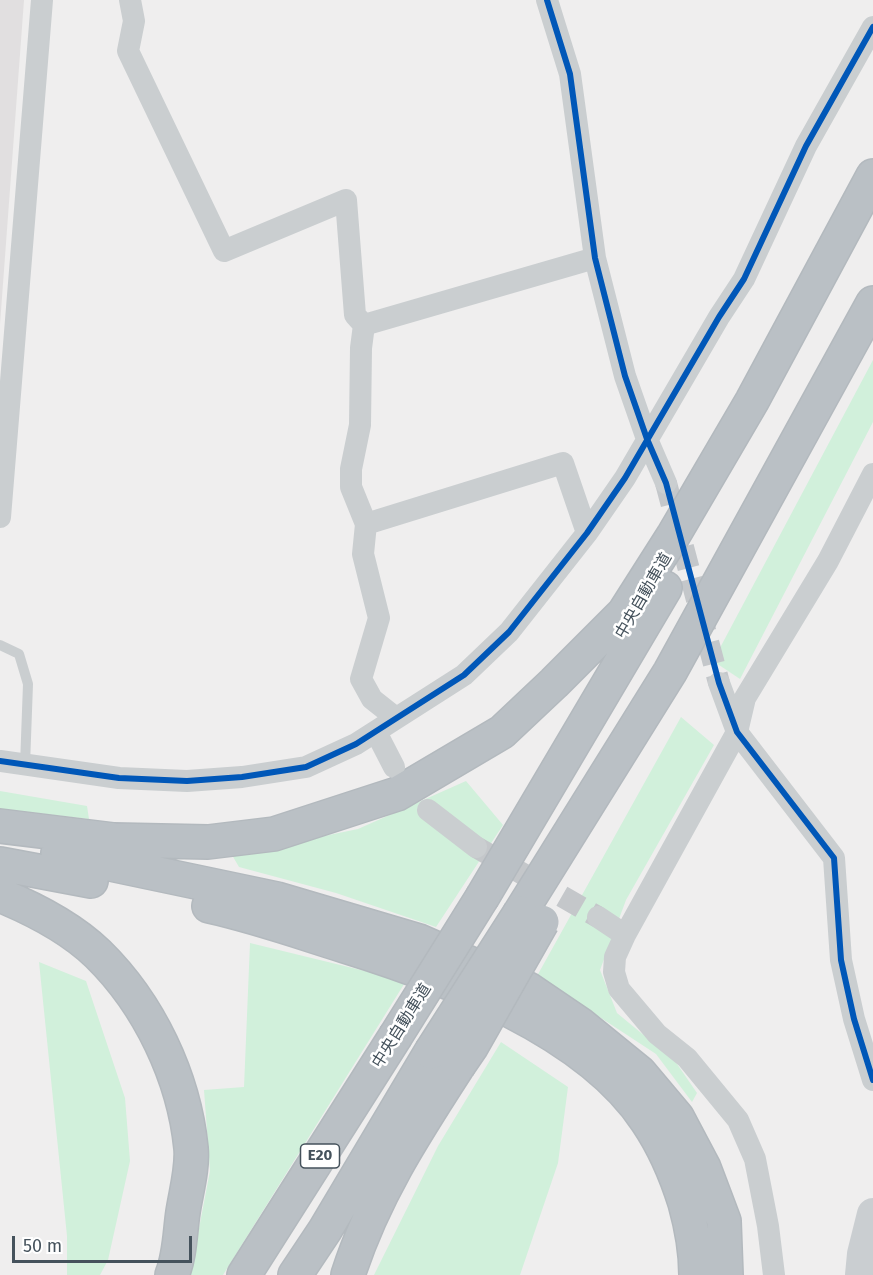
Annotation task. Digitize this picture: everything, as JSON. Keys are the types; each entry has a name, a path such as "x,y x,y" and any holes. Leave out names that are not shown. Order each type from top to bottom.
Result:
{"highway":[{"path":"0,826 114,840 208,842 274,834 397,794 502,732 624,613 673,536 752,401 873,176"},
{"name":"中央自動車道","path":"244,1275 483,896 720,494 873,210"},
{"path":"348,1275 364,1228 444,1059 471,1047 531,917 632,764 669,672 873,303"},
{"path":"0,841 277,898 419,941 528,988 581,1024 640,1072 677,1118 704,1168 724,1221 726,1275"},
{"path":"0,864 241,913 409,966 519,1014 555,1036 601,1070 647,1119 677,1177 695,1241 696,1275"},
{"path":"0,894 61,925 96,952 129,988 174,1070 185,1113 191,1151 186,1198 172,1275"},
{"name":"E20","path":"295,1275 444,1059"}],"street":[{"path":"0,518 42,0"},
{"path":"130,0 134,21 128,51 224,250 346,200 356,315 364,325 361,348 360,425 351,469 351,487 366,524 363,554 379,618 361,679 372,699 396,718"},
{"path":"547,0 570,74 595,258 625,376 647,439 666,483"},
{"path":"0,761 119,778 187,782 242,777 306,767 356,744 464,675 509,632 587,533 625,478 719,317 744,279 806,146 873,27"},
{"path":"364,325 595,258"},
{"path":"366,524 563,463 587,533"},
{"path":"774,1275 768,1226 754,1160 738,1119 687,1058 657,1034 619,989 614,972 615,957 737,732 745,698 828,561 873,474"},
{"path":"719,683 737,732 834,858 841,960 854,1019 873,1080"},
{"path":"376,732 394,767"},
{"path":"428,810 476,847"},
{"path":"598,917 625,935"},
{"path":"861,1275 863,1254 873,1214"}],"lane":[{"path":"0,645 19,654 28,684 25,765"}],"shaded area":[{"path":"0,0 24,0 0,324"}],"green space":[{"path":"873,360 873,422 740,679 713,661"},
{"path":"681,717 714,745 626,900 600,970 617,1013 675,1061 697,1093 692,1102 656,1054 537,976"},
{"path":"466,781 503,825 436,927 336,893 239,867 232,855 358,829"},
{"path":"0,791 87,806 89,819 0,809"},
{"path":"250,943 406,981 223,1275 190,1275 210,1171 204,1090 244,1087"},
{"path":"39,962 86,981 125,1098 130,1161 108,1260 100,1275 67,1275 67,1236"},
{"path":"501,1042 568,1087 558,1163 520,1275 374,1275 438,1146"}],"tunnel":[{"path":"666,483 719,683"},
{"path":"476,847 598,917"}],"cycle path":[{"path":"547,0 570,74 595,258 625,376 647,439 666,483 719,683 737,732 834,858 841,960 854,1019 873,1080"},
{"path":"0,761 119,778 187,781 242,777 306,767 356,744 464,675 509,632 587,533 625,478 719,317 744,279 806,146 873,27"}]}
